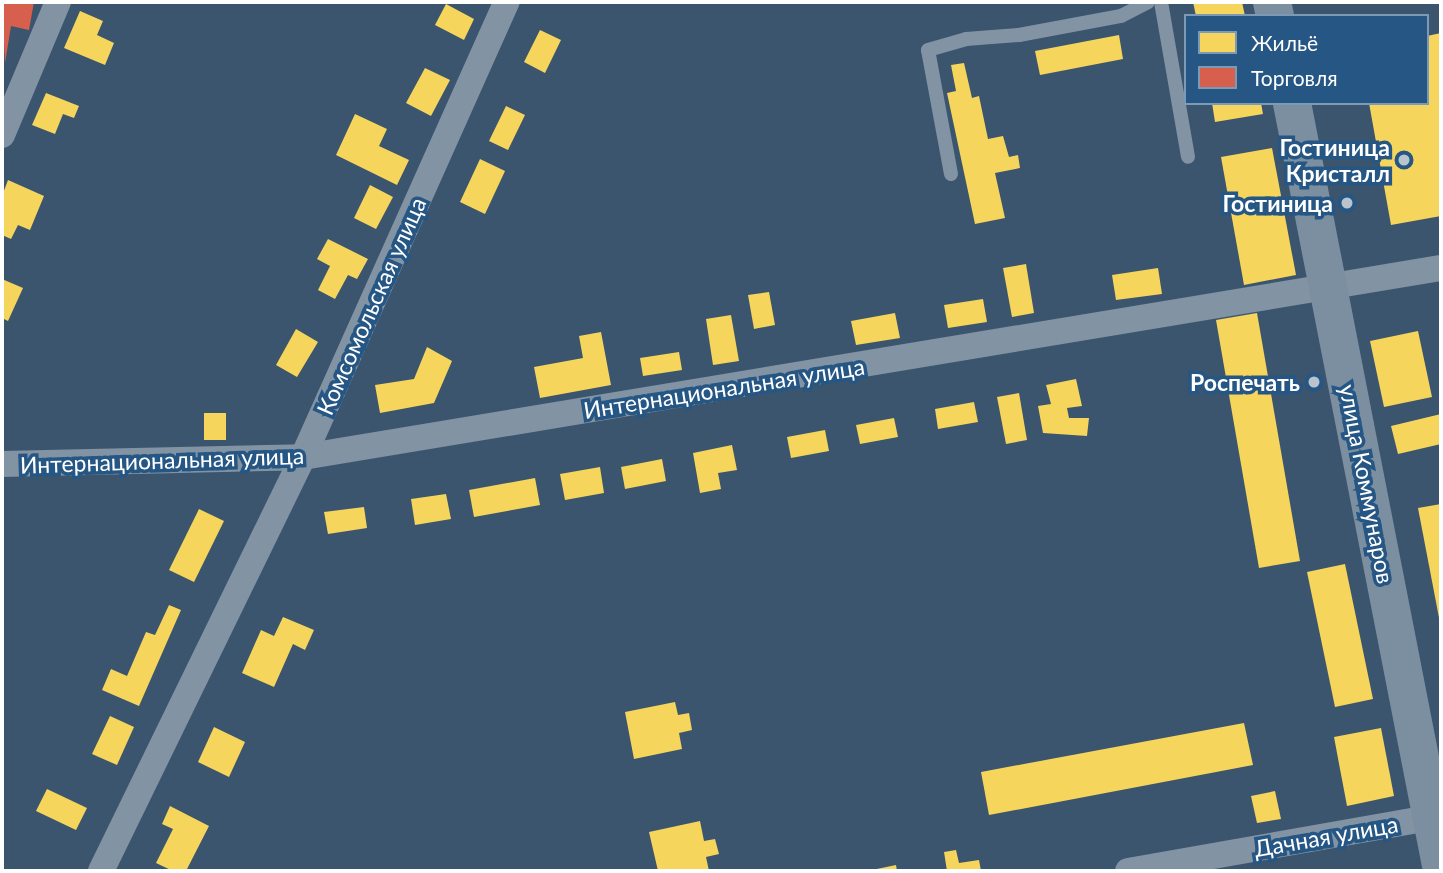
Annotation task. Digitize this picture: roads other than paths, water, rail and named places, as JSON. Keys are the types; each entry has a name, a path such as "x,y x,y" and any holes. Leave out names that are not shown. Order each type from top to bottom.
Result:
{"main road":[{"name":"улица Коммунаров","path":"1292,105 1437,816 1441,865"}],"street":[{"path":"2,135 58,2"},
{"name":"Комсомольская улица","path":"101,871 303,457 508,2"},
{"name":"Интернациональная улица","path":"2,464 303,457 1329,289 1441,268"},
{"name":"Дачная улица","path":"1128,871 1437,816"}],"lane":[{"path":"951,174 928,50 966,39 1019,36 1121,16 1147,2"},
{"path":"1161,2 1188,158"}],"place":[{"name":"Гостиница Кристалл","path":"1404,160"},
{"name":"Гостиница","path":"1347,203"},
{"name":"Роспечать","path":"1314,382"}]}
